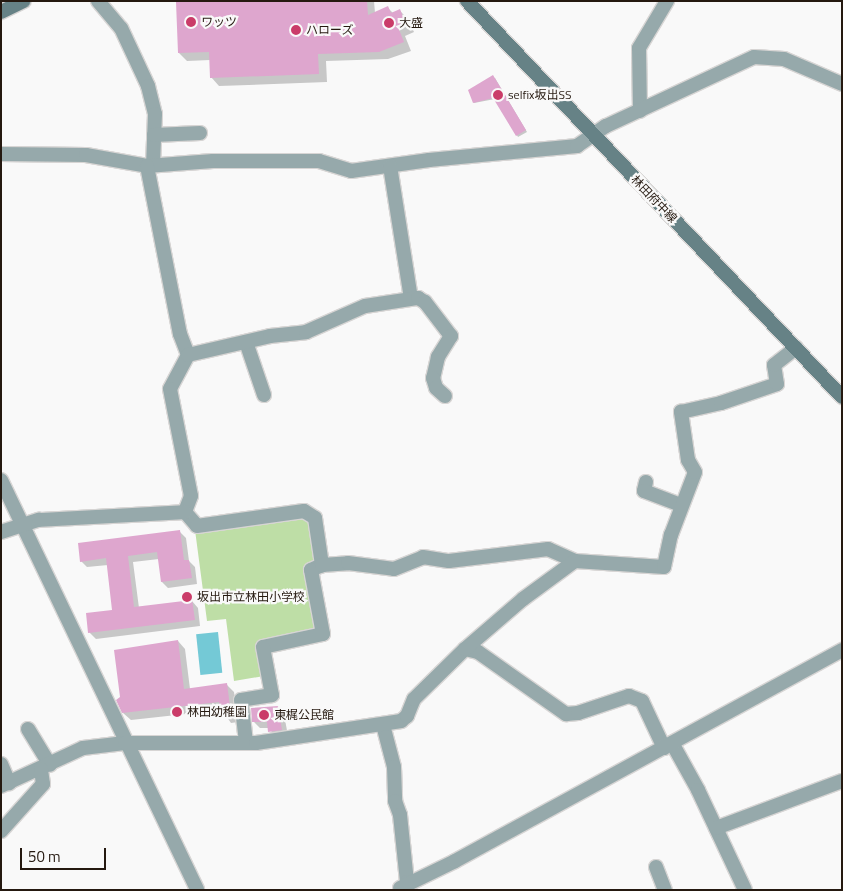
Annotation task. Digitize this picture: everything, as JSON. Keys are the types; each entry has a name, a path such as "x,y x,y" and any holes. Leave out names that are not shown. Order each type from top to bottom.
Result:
{"main road":[{"path":"1,12 24,1"},
{"name":"林田府中線","path":"467,1 842,397"}],"street":[{"path":"98,1 121,28 135,54 155,114 150,165 180,334 188,355 170,389 191,496 185,512"},
{"path":"640,111 640,48 667,1"},
{"path":"1,154 86,155 150,165 212,161 319,161 351,171 577,146 593,135 640,111 754,57 784,59 842,84"},
{"path":"154,135 200,133"},
{"path":"390,166 411,298"},
{"path":"188,355 246,342 306,332 364,306 411,298 425,302 452,336 438,357 433,378 436,388 445,396"},
{"path":"246,342 264,395"},
{"path":"246,742 241,700 272,696 263,647 323,634 311,570 322,565 348,563 394,569 423,557 449,561 548,549 575,561 664,567 681,505 695,472 688,460 681,412 777,384 774,365 796,348"},
{"path":"1,480 125,743 197,890"},
{"path":"646,482 644,491 681,505"},
{"path":"1,532 22,524 185,512"},
{"path":"185,512 197,526 310,512 315,518 322,565"},
{"path":"1,764 5,784 84,748 125,743 246,742 383,725 401,721 407,716 414,698 465,649 524,599 575,561"},
{"path":"465,649 478,652 566,714 578,713 629,696 642,701 716,828 745,890"},
{"path":"383,725 394,767 402,889 842,650"},
{"path":"1,831 43,784 45,767 28,729"},
{"path":"716,828 842,781"},
{"path":"656,867 664,890"}],"green space":[{"path":"305,515 312,519 320,624 314,633 258,643 264,676 234,681 226,619 207,621 195,530"}],"water":[{"path":"218,632 222,673 200,675 196,634"}],"building":[{"name":"ハローズ","path":"367,1 368,15 388,6 391,13 400,9 406,24 398,27 404,42 379,52 318,54 319,74 210,78 209,52 178,53 176,2"},
{"path":"493,75 526,130 516,136 493,98 473,103 468,90"},
{"path":"180,530 184,560 189,560 192,578 161,582 157,552 128,556 134,607 192,600 195,620 88,633 86,613 112,610 106,558 80,562 78,543"},
{"path":"178,640 184,689 227,683 231,715 222,716 219,702 122,713 116,700 120,697 114,650"},
{"name":"東梶公民館","path":"278,706 282,730 268,732 267,722 252,722 251,708"}],"place":[{"name":"ワッツ","path":"191,22"},
{"name":"大盛","path":"389,23"},
{"name":"ハローズ","path":"296,30"},
{"name":"selfix坂出SS","path":"498,95"},
{"name":"坂出市立林田小学校","path":"187,597"},
{"name":"林田幼稚園","path":"177,712"},
{"name":"東梶公民館","path":"264,715"}]}
